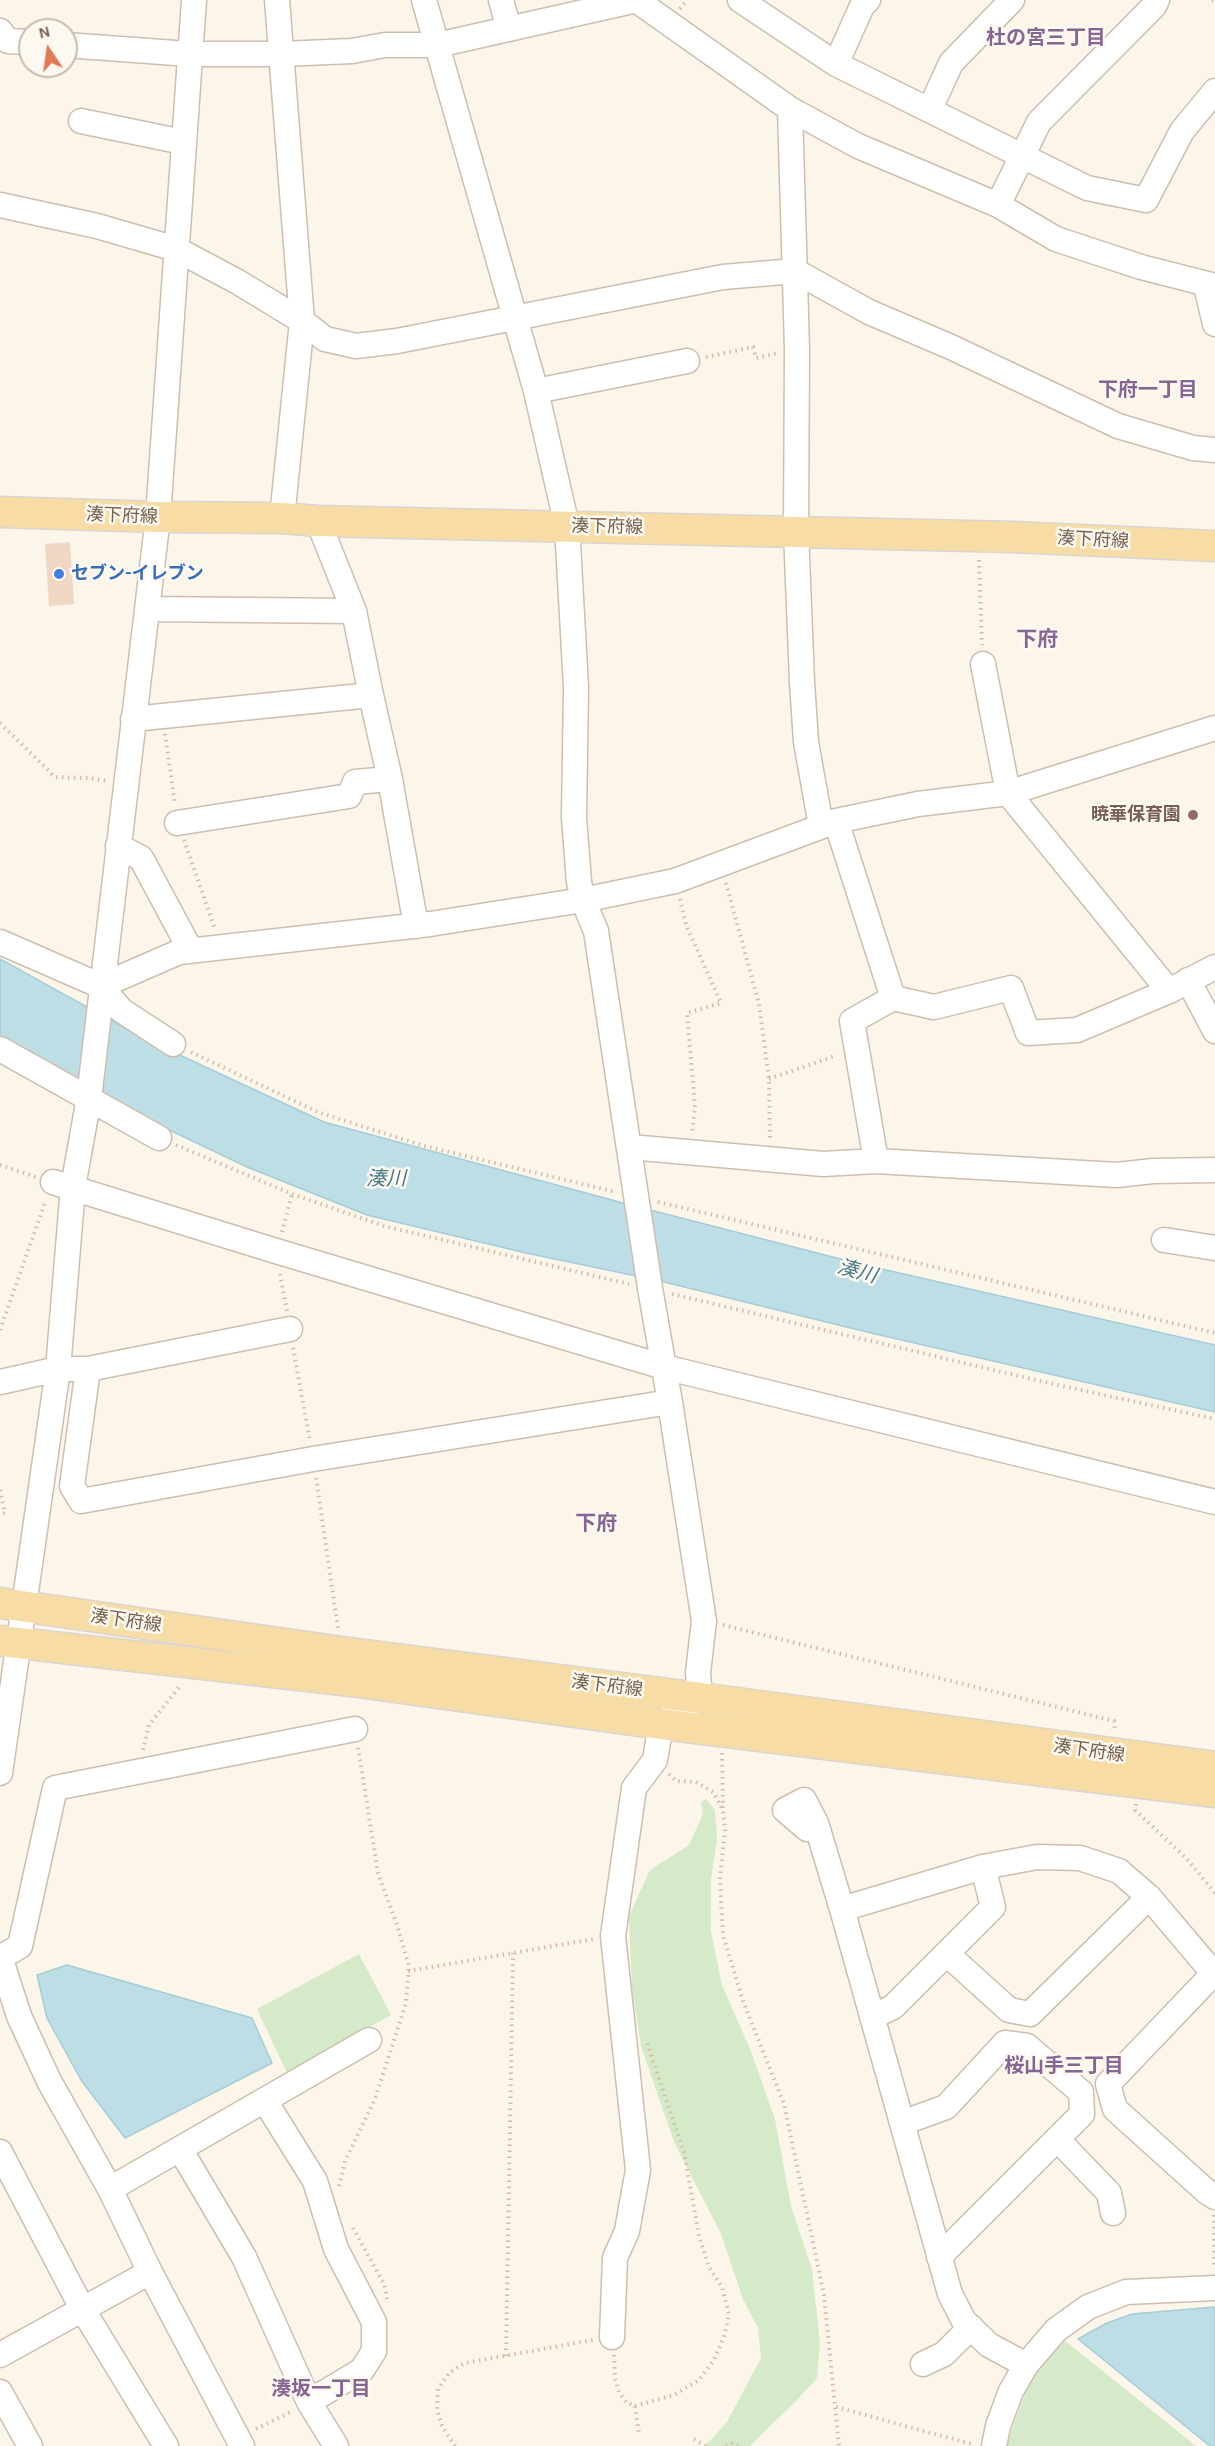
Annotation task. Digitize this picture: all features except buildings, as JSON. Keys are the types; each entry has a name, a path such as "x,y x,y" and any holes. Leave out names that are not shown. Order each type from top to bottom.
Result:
{"main road":[{"name":"湊下府線","path":"0,512 978,536 1215,546"},
{"name":"湊下府線","path":"13,1604 342,1652 1215,1767"},
{"name":"湊下府線","path":"9,1642 351,1681 661,1724 1215,1792"}],"street":[{"path":"0,1773 13,1604 58,1369 63,1185 89,1098 158,517 194,0"},
{"path":"277,0 302,321 282,518"},
{"path":"424,0 536,391 567,526 576,687 574,818 579,882 583,900 596,931 650,1288 704,1621 698,1673 699,1698 661,1724 655,1760 634,1788 613,1936 638,2170 627,2231 615,2258 612,2337"},
{"path":"501,0 509,29"},
{"path":"78,46 189,54 281,54 352,51 385,45 437,45 636,0 790,108 858,146 998,205 1056,239 1210,286 1215,324"},
{"path":"740,0 836,64 1087,188 1146,200 1182,131 1212,101"},
{"path":"836,64 862,6 868,0"},
{"path":"930,109 951,63 1012,0"},
{"path":"998,205 1039,122 1154,6 1157,0"},
{"path":"0,31 8,41 18,41"},
{"path":"790,108 797,349 796,531 806,742 828,824 893,998"},
{"path":"81,121 183,142"},
{"path":"0,205 97,226 176,249 238,282 302,321 325,339 356,346 397,341 514,316 723,277 795,271 869,312 951,347 1118,426 1193,448 1215,450"},
{"path":"536,391 687,361"},
{"path":"318,521 354,611 390,779 416,926"},
{"path":"147,609 354,611"},
{"path":"983,664 1008,793 1179,986 1215,1031"},
{"path":"133,718 371,695"},
{"path":"101,986 179,952 416,926 583,900 675,881 828,824 918,804 1008,793 1215,728"},
{"path":"177,823 349,796 355,782 390,779"},
{"path":"118,846 141,858 191,951"},
{"path":"0,942 101,986 121,1010 173,1044"},
{"path":"876,1161 852,1021 893,998 934,1007 1011,988 1028,1033 1077,1030 1179,986 1215,967"},
{"path":"0,1049 159,1138"},
{"path":"630,1147 823,1164 876,1161 1117,1175 1215,1170"},
{"path":"63,1185 664,1367 1215,1502"},
{"path":"1164,1240 1215,1248"},
{"path":"0,1382 58,1369 88,1369 290,1329"},
{"path":"88,1369 72,1486 81,1501 313,1459 670,1402"},
{"path":"240,2442 150,2272 110,2189 49,2082 19,2016 0,1958 20,1946 55,1788 355,1729"},
{"path":"816,1823 950,2294 964,2321 989,2345 1026,2365"},
{"path":"842,1909 983,1867 1037,1857 1080,1858 1119,1871 1149,1897 1214,1974 1108,2084 1115,2109 1214,2197"},
{"path":"872,2017 893,2007 993,1907 983,1867"},
{"path":"947,1954 1009,2010 1030,2014 1149,1897"},
{"path":"110,2189 369,2040"},
{"path":"902,2123 946,2107 1005,2043 1028,2046 1081,2092 1082,2114 939,2258"},
{"path":"265,2101 315,2181 336,2249 374,2322 374,2352 362,2370 309,2402"},
{"path":"1057,2139 1109,2193 1113,2212"},
{"path":"180,2149 244,2257 309,2402 336,2446"},
{"path":"0,2152 83,2310 166,2446"},
{"path":"0,2355 150,2272"},
{"path":"994,2446 998,2426 1011,2391 1026,2365 1056,2330 1088,2307 1126,2292 1215,2288"},
{"path":"923,2364 944,2354 970,2327"},
{"path":"0,2392 30,2446"}],"path":[{"path":"687,361 753,347 756,358 797,349"},
{"path":"978,536 983,664"},
{"path":"0,723 55,777 89,778 125,784"},
{"path":"722,865 759,1004 769,1079 771,1159"},
{"path":"675,881 686,925 721,1003 687,1013 695,1107 689,1152"},
{"path":"173,1044 318,1112 424,1146 1215,1333"},
{"path":"769,1079 856,1048"},
{"path":"159,1138 292,1194 384,1226 1053,1384 1215,1419"},
{"path":"0,1166 63,1185 0,1330"},
{"path":"292,1194 276,1251 313,1459 342,1652"},
{"path":"0,1490 4,1513 0,1514"},
{"path":"704,1621 1114,1721 1117,1755"},
{"path":"144,1770 143,1744 149,1725 180,1686 186,1662"},
{"path":"655,1760 676,1781 696,1782 713,1792 723,1810"},
{"path":"720,1770 725,1830 720,1879 723,1935 743,2001 784,2104 824,2295 838,2446"},
{"path":"1140,1782 1135,1810 1186,1858 1215,1893"},
{"path":"408,1971 613,1936"},
{"path":"506,2356 513,1953"},
{"path":"455,2446 442,2426 437,2409 438,2389 450,2372 465,2363 612,2337 615,2378 619,2392 626,2402 635,2406 674,2395 699,2380 714,2360 724,2337 729,2314 722,2287 710,2266 699,2236 684,2152 646,2041"},
{"path":"1214,2197 1215,2288"},
{"path":"240,2442 309,2402"},
{"path":"635,2406 639,2434"},
{"path":"836,2407 979,2446"},
{"path":"694,2439 706,2446"},
{"path":"726,2446 731,2443 738,2446"}],"green space":[{"path":"706,1799 715,1810 717,1839 711,1879 711,1931 722,1985 750,2049 775,2119 791,2206 812,2269 820,2343 817,2378 750,2446 705,2446 727,2422 761,2358 758,2328 743,2299 721,2234 674,2142 641,2046 632,1989 629,1916 650,1870 689,1845 703,1814 701,1802"},
{"path":"359,1954 391,2015 287,2073 257,2009"},
{"path":"1064,2340 1196,2446 1006,2446 1030,2379"}],"water":[{"name":"湊川","path":"0,959 143,1038 324,1122 860,1264 1215,1345 1215,1412 871,1333 660,1281 526,1253 367,1215 247,1167 115,1104 0,1039"},
{"path":"67,1965 252,2018 272,2063 125,2138 81,2080 47,2018 37,1975"},
{"path":"1215,2307 1215,2446 1210,2446 1078,2339 1107,2323 1132,2314"}],"place":[{"name":"セブン-イレブン","path":"59,574"},
{"name":"暁華保育園","path":"1193,815"}],"district":[{"name":"杜の宮三丁目","path":"1046,38"},
{"name":"下府一丁目","path":"1148,390"},
{"name":"下府","path":"1037,640"},
{"name":"下府","path":"596,1524"},
{"name":"桜山手三丁目","path":"1064,2066"},
{"name":"湊坂一丁目","path":"321,2389"}]}
